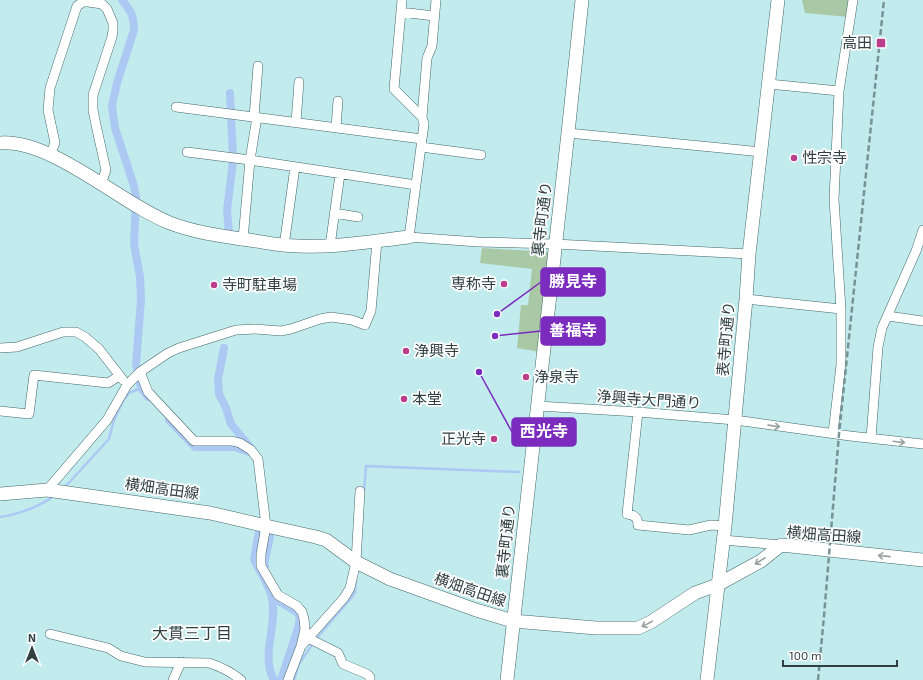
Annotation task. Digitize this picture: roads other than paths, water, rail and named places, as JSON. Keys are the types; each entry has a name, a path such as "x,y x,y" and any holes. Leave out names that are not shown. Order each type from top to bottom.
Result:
{"street":[{"path":"402,0 394,89 422,117"},
{"path":"410,237 424,124 422,117 427,58 432,46 436,0"},
{"name":"裏寺町通り","path":"507,680 582,0"},
{"name":"表寺町通り","path":"707,680 724,540 749,254 762,152 778,0"},
{"path":"833,434 841,365 841,309 834,199 839,91 853,0"},
{"path":"50,155 55,142 48,110 50,88 77,6 83,2 102,4 110,15 113,30 93,95 93,110 106,170 101,184"},
{"path":"401,12 434,16"},
{"path":"243,239 255,117 258,66"},
{"path":"296,122 299,82"},
{"path":"769,84 839,91"},
{"path":"336,127 338,101"},
{"path":"176,107 336,127 481,156"},
{"path":"568,133 762,152"},
{"path":"0,143 24,146 50,155 73,167 147,212 172,224 201,232 284,246 330,246 410,237 478,242 555,244 749,254"},
{"path":"187,152 416,185"},
{"path":"284,246 295,167"},
{"path":"330,246 340,174"},
{"path":"334,213 358,217"},
{"path":"871,438 878,347 882,328 920,252 923,230"},
{"path":"47,490 107,420 127,385 140,372 179,348 236,330 255,329 280,331 291,329 320,318 331,317 352,320 365,325 371,311 374,295 377,241"},
{"path":"746,299 841,309"},
{"path":"888,316 923,321"},
{"path":"0,348 17,347 63,332 76,332 85,337 99,349 127,385"},
{"path":"140,372 148,392 194,441 232,441 246,446 256,455 259,463 266,526 261,554 261,566 278,595 296,606 302,612 304,619 304,642 288,680"},
{"path":"0,411 29,414 34,375 108,383 119,376"},
{"name":"浄興寺大門通り","path":"538,406 735,420 833,434 923,444"},
{"path":"638,412 627,514 631,514 636,517 638,525 689,530 711,525 725,526"},
{"name":"横畑高田線","path":"0,494 47,490 210,513 326,540 356,562 390,579 513,622 596,628 638,628 651,622 695,593 718,585 761,561 781,545 923,560"},
{"path":"304,642 344,598 350,588 356,562 360,491"},
{"path":"724,540 781,545"},
{"path":"50,634 108,648 121,656 145,662 210,663 231,672 241,680"},
{"path":"304,642 338,652 343,664 367,674 370,677 370,680"},
{"path":"173,680 182,662"}],"waterway":[{"path":"122,0 128,7 131,14 134,30 117,83 112,106 115,128 134,186 136,198 134,244 140,277 141,300 136,364 141,388 148,397"},
{"path":"230,93 231,113"},
{"path":"231,116 233,156"},
{"path":"229,234 227,210 233,161"},
{"path":"224,348 218,379 219,394 226,408 231,424 251,448"},
{"path":"65,487 109,439 114,420 123,401 129,393 141,388"},
{"path":"169,420 195,447 235,447 249,452"},
{"path":"364,492 366,466 519,472"},
{"path":"0,517 29,509 43,503 55,495"},
{"path":"261,521 254,559 267,584 272,598 273,619 269,660 270,670 274,680"},
{"path":"265,566 270,537"},
{"path":"316,639 352,597 355,592 356,580"},
{"path":"279,601 298,613 300,618 281,680"},
{"path":"294,680 299,664 313,643"}],"railway":[{"path":"818,680 839,434 884,0"}],"place":[{"name":"高田","path":"881,43"},
{"name":"性宗寺","path":"794,158"},
{"name":"専称寺","path":"504,284"},
{"name":"寺町駐車場","path":"214,285"},
{"name":"勝見寺","path":"497,314"},
{"name":"善福寺","path":"495,336"},
{"name":"浄興寺","path":"406,351"},
{"name":"西光寺","path":"479,372"},
{"name":"浄泉寺","path":"526,377"},
{"name":"本堂","path":"404,399"},
{"name":"正光寺","path":"494,439"}],"district":[{"name":"大貫三丁目","path":"192,633"}]}
